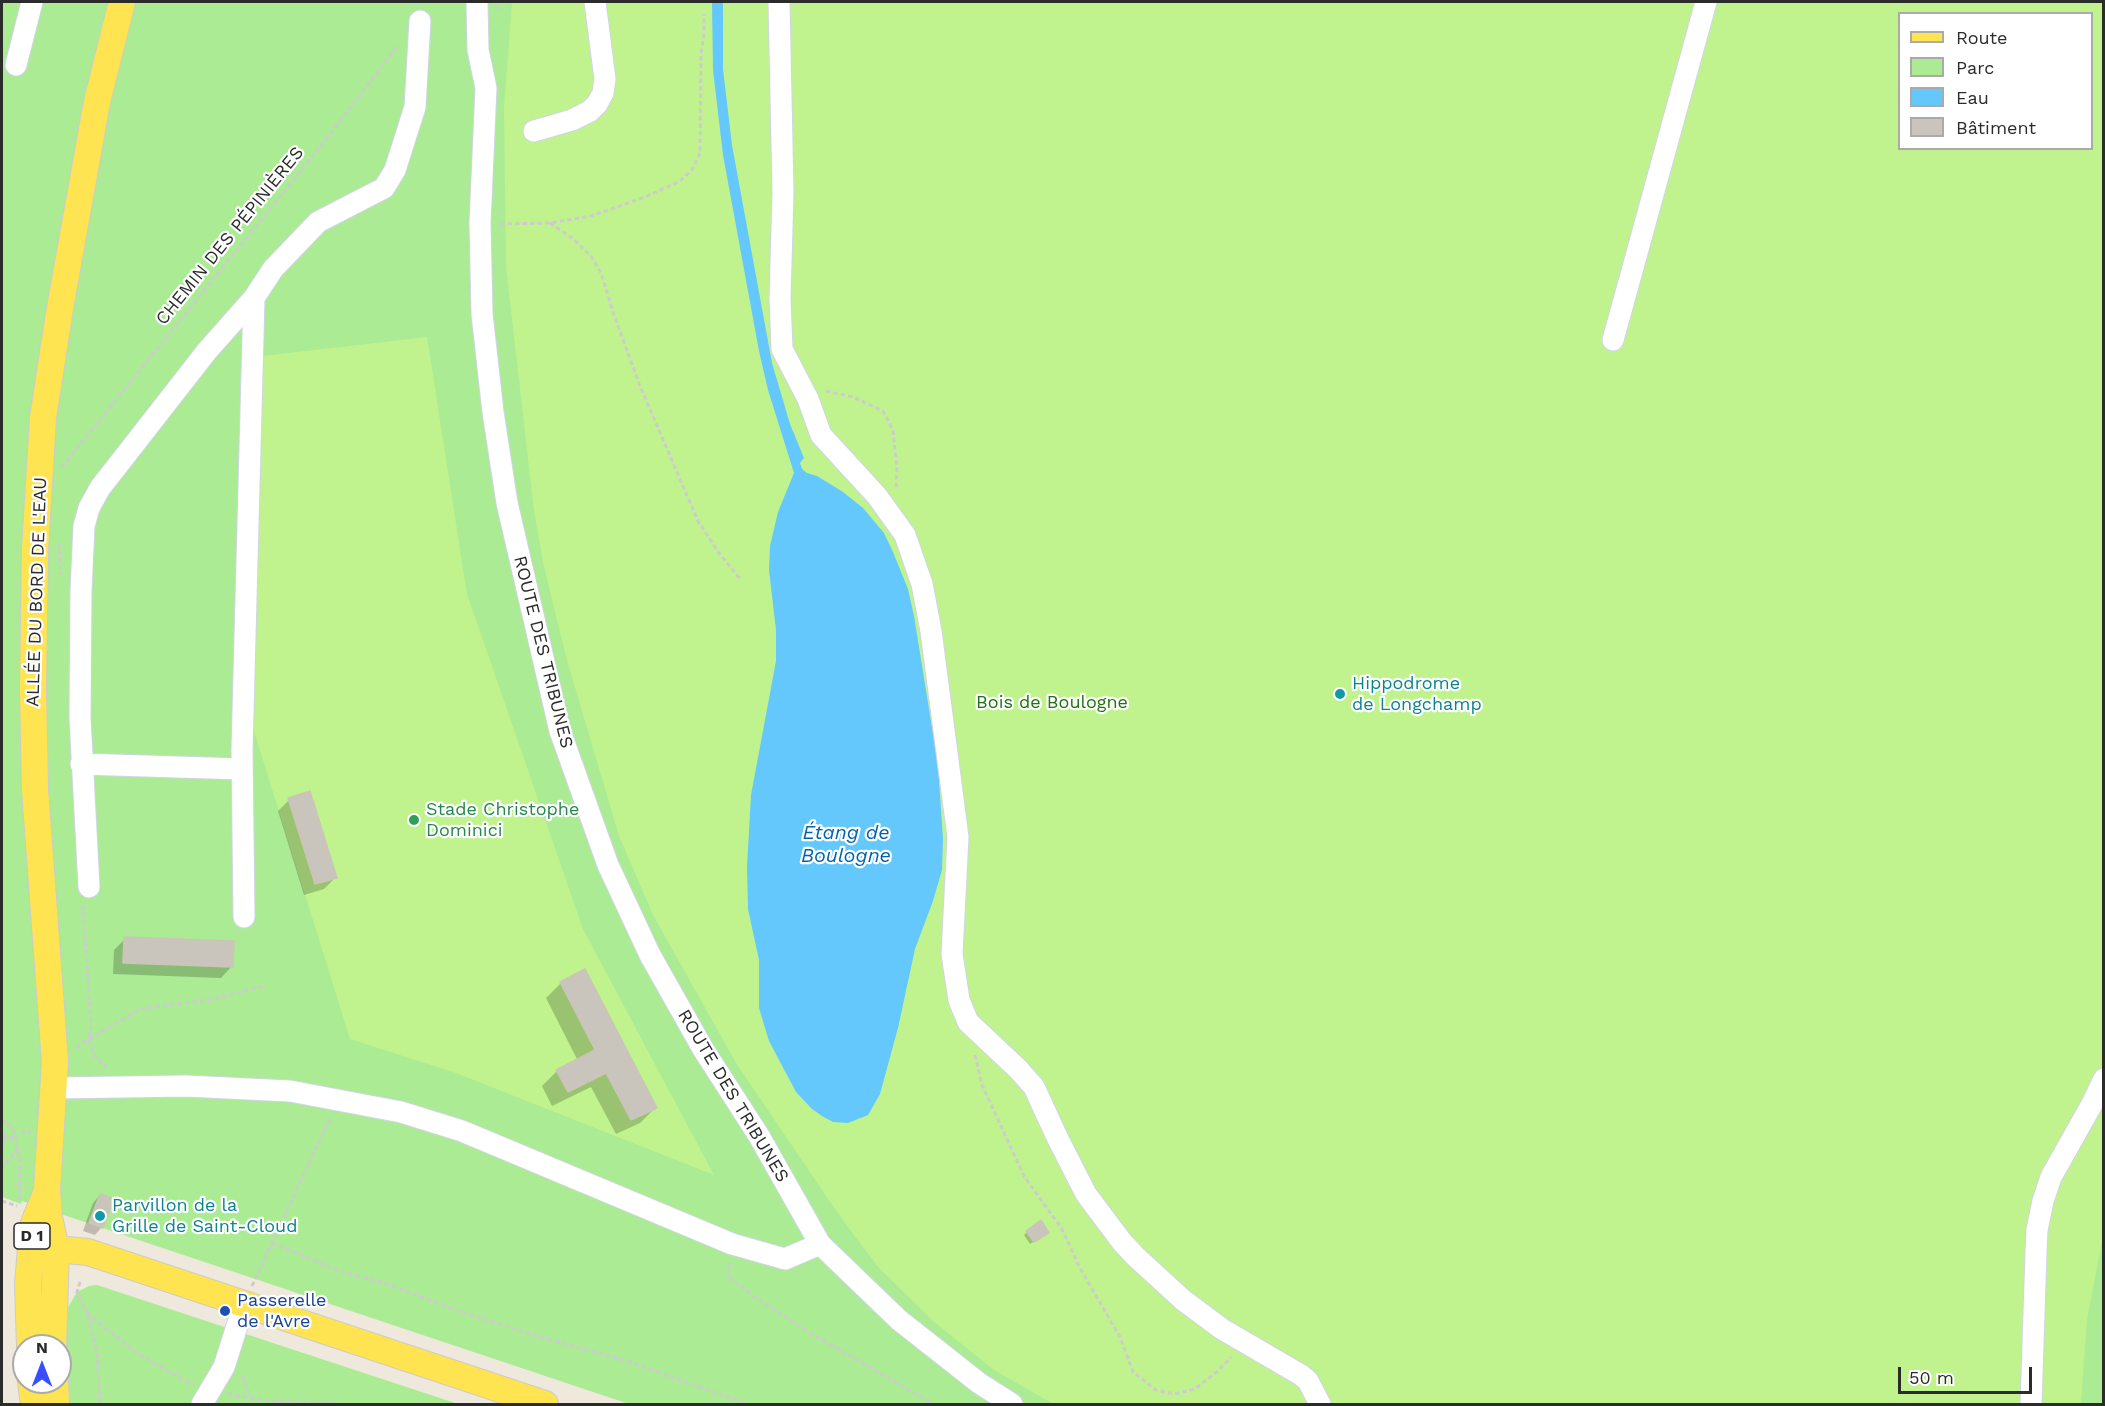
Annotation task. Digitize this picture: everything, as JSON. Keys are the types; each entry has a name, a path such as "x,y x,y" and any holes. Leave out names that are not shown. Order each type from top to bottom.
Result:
{"main road":[{"name":"ALLÉE DU BORD DE L'EAU","path":"56,1249 49,1217 47,1190 55,1062 34,778 35,561 43,418 60,308 97,102 122,2"},
{"name":"ALLÉE DU BORD DE L'EAU","path":"28,1286 34,1223 47,1190"},
{"path":"28,1286 44,1261 56,1249 88,1252 545,1404"},
{"name":"D 1","path":"53,1334 56,1249"},
{"name":"D 1","path":"28,1286 30,1334"}],"lane":[{"path":"16,65 32,2"},
{"name":"ROUTE DES TRIBUNES","path":"477,2 478,50 486,88 480,223 482,314 493,412 507,504 560,731 608,865 650,955 703,1049 759,1136 820,1244 899,1320 979,1383 1012,1404"},
{"path":"534,131 572,120 590,111 603,93 605,79 595,2"},
{"path":"778,2 783,157 780,298 782,349 808,399 821,435 877,496 905,535 922,584 932,631 958,837 952,954 959,1000 968,1022 1034,1087 1086,1194 1122,1242 1184,1300 1222,1329 1302,1375 1320,1404"},
{"path":"1613,340 1706,2"},
{"path":"89,887 81,764 81,591 84,526 89,508 100,488 207,351 254,298 273,268 318,222 384,188 395,170 415,107 420,21"},
{"path":"244,917 242,769 254,298"},
{"path":"81,764 242,769"},
{"path":"2031,1404 2037,1230 2043,1201 2051,1177 2092,1104 2103,1079"},
{"path":"54,1088 186,1086 290,1091 339,1099 401,1112 462,1131 732,1244 785,1259 820,1244"},
{"path":"206,1398 224,1366 244,1304"}],"path":[{"path":"480,223 550,223 591,216 680,181 692,170 700,153 701,55 704,14"},
{"name":"CHEMIN DES PÉPINIÈRES","path":"40,483 54,478 327,138 404,37 420,21"},
{"path":"550,223 572,238 591,256 601,273 640,386 698,521 719,553 741,580"},
{"path":"801,386 853,397 883,411 893,430 897,469 893,518"},
{"path":"55,1062 89,1038 140,1008 208,1000 265,986"},
{"path":"968,1022 982,1085 1005,1136 1024,1176 1062,1228 1080,1268 1120,1337 1134,1372 1156,1390 1174,1394 1195,1389 1219,1370 1244,1342"},
{"path":"244,1304 339,1099"},
{"path":"2,1119 12,1127 20,1158 19,1206 2,1201"},
{"path":"2,1137 7,1140 16,1137"},
{"path":"2,1169 17,1149"},
{"path":"272,1243 342,1272 385,1283 453,1309 627,1362 747,1404"},
{"path":"732,1244 728,1277 807,1331 933,1404"},
{"path":"80,1282 77,1292 87,1313 97,1352 100,1404"},
{"path":"87,1313 135,1352 198,1388 206,1398 251,1397 271,1403 340,1404"}],"green space":[{"name":"Hippodrome de Longchamp","path":"2,2 2103,2 2103,1404 629,1404 22,1201 21,1204 2,1197"},
{"name":"Hippodrome de Longchamp","path":"512,2 2103,2 2104,1231 2087,1320 2081,1404 1053,1404 994,1370 933,1321 879,1268 856,1238 736,1063 653,915 619,836 566,657 543,562 534,511 506,267 504,107"},
{"name":"Stade Christophe Dominici","path":"427,337 467,594 583,929 714,1175 456,1073 350,1039 248,712 254,357"},
{"path":"97,1285 458,1404 70,1404 72,1334 65,1334 64,1322 66,1311 77,1292"}],"water":[{"name":"Étang de Boulogne","path":"712,2 723,2 723,69 732,145 772,363 790,424 804,458 800,463 802,469 807,473 817,476 843,492 863,508 884,533 893,552 908,589 914,616 938,765 943,839 942,870 915,949 898,1028 880,1094 868,1115 848,1123 833,1122 822,1116 796,1092 769,1041 759,1008 759,960 748,909 747,867 751,795 776,661 776,630 769,570 770,546 778,512 794,473 768,390 759,351 723,155 713,70"}],"building":[{"path":"310,791 337,878 315,884 288,798"},
{"path":"124,937 234,941 233,967 123,963"},
{"path":"585,969 657,1108 631,1120 606,1073 568,1092 556,1070 595,1050 560,982"},
{"name":"Parvillon de la Grille de Saint-Cloud","path":"100,1194 114,1199 103,1228 89,1223"},
{"path":"1041,1220 1049,1233 1034,1242 1026,1231"}],"place":[{"name":"Hippodrome de Longchamp","path":"1340,694"},
{"name":"Stade Christophe Dominici","path":"414,820"},
{"name":"Parvillon de la Grille de Saint-Cloud","path":"100,1216"},
{"name":"Passerelle de l'Avre","path":"225,1311"}],"park label":[{"name":"Bois de Boulogne","path":"1052,703"}]}
